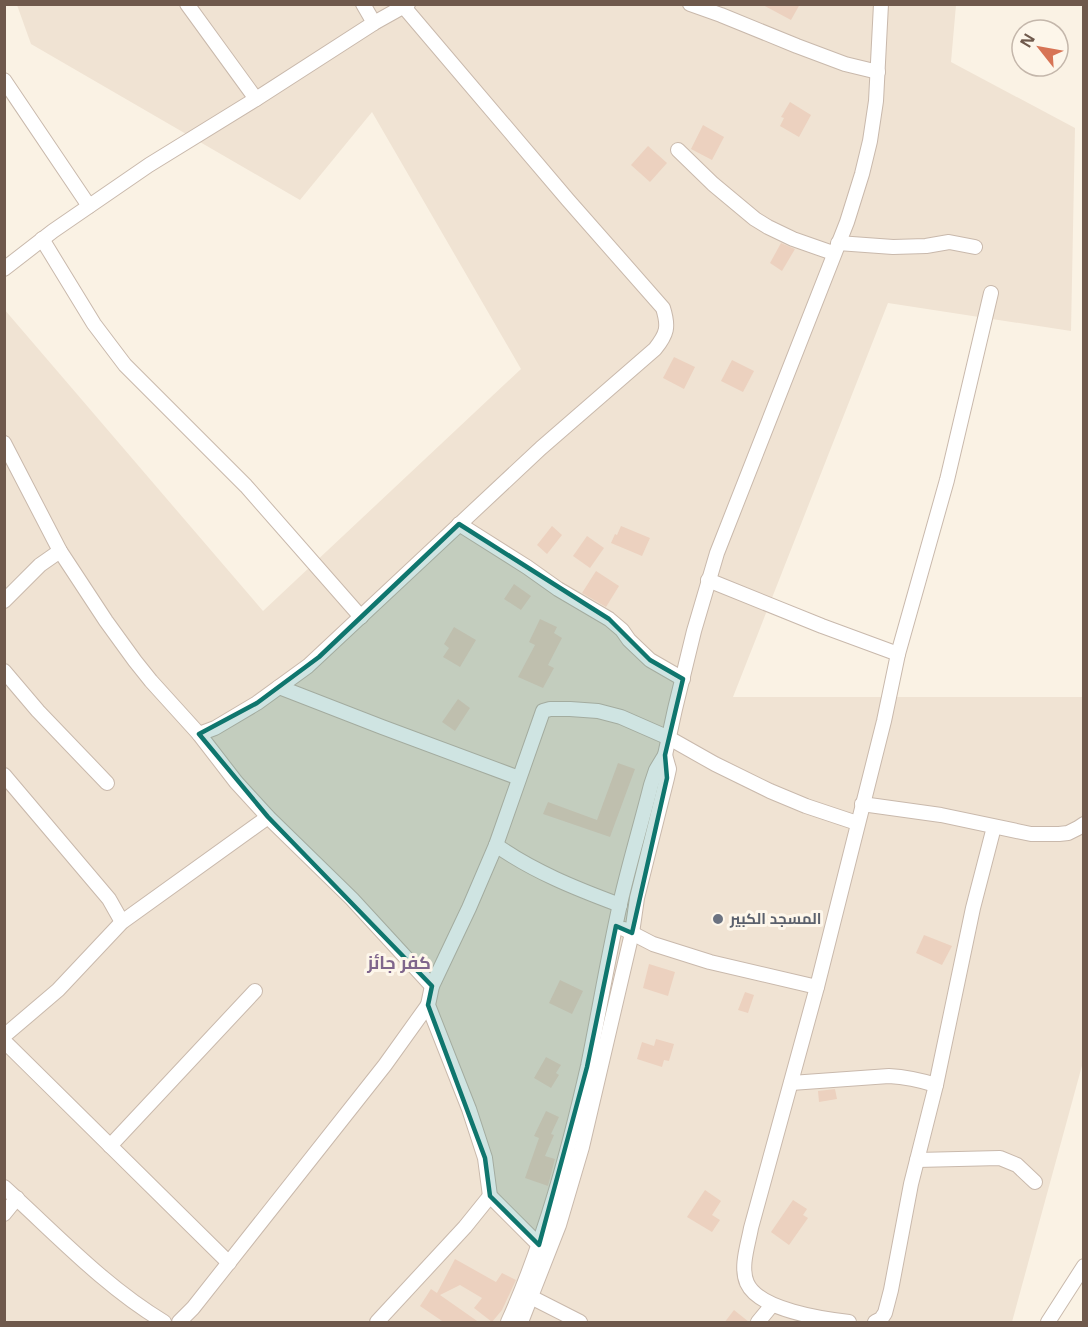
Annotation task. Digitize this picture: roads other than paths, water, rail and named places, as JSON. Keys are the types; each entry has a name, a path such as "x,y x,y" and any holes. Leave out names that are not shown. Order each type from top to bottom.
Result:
{"street":[{"path":"187,4 256,99"},
{"path":"363,4 374,23"},
{"path":"690,4 845,64 878,72"},
{"path":"521,1323 526,1294 556,1191 587,1067 620,905 651,785 656,770 665,755 708,580 846,222 862,174 870,141 878,72 882,4"},
{"path":"4,269 42,239 149,165 374,23 406,6 568,200 663,308 667,319 666,334 655,349 541,448 319,657 257,703 215,728 199,734"},
{"path":"4,81 89,206"},
{"path":"678,150 713,184 755,219 793,239 836,248 926,246 949,242 975,247"},
{"path":"42,239 94,324 125,366 246,486 361,617"},
{"path":"849,1323 801,1314 772,1305 752,1291 747,1283 744,1267 759,1195 817,987 884,721 898,654 947,480 991,293"},
{"path":"4,443 60,551 135,661 199,734 236,782 268,817 352,899 432,986"},
{"path":"459,524 558,589 609,619 650,660 683,679"},
{"path":"4,600 40,565 60,551"},
{"path":"708,580 898,654"},
{"path":"4,671 38,711 107,783"},
{"path":"279,687 519,778"},
{"path":"179,1323 385,1065 428,1005 432,986 496,845 543,711 570,709 598,711 621,717 669,738 770,791 857,823"},
{"path":"508,1323 526,1294 559,1225 582,1147 632,933 637,898 669,769 665,755"},
{"path":"4,775 109,899 122,922"},
{"path":"862,804 941,815 1031,834 1068,833 1083,824"},
{"path":"4,1036 58,990 122,922 268,817"},
{"path":"875,1323 885,1313 891,1290 911,1184 936,1085 973,908 994,827"},
{"path":"496,845 537,870 620,905"},
{"path":"616,926 653,944 710,962 817,987"},
{"path":"110,1146 255,992"},
{"path":"428,1005 469,1109 485,1158 490,1196 539,1245"},
{"path":"4,1041 229,1263"},
{"path":"791,1083 889,1076 920,1079 936,1085"},
{"path":"917,1160 1000,1158 1017,1165 1035,1182"},
{"path":"4,1187 116,1289 164,1323"},
{"path":"377,1323 465,1227 490,1196"},
{"path":"4,1214 16,1198"},
{"path":"1048,1323 1083,1266"},
{"path":"526,1294 580,1323"},
{"path":"758,1323 772,1305"}],"place":[{"name":"المسجد الكبير","path":"718,919"}],"district":[{"name":"كفر جائز","path":"399,963"}]}
